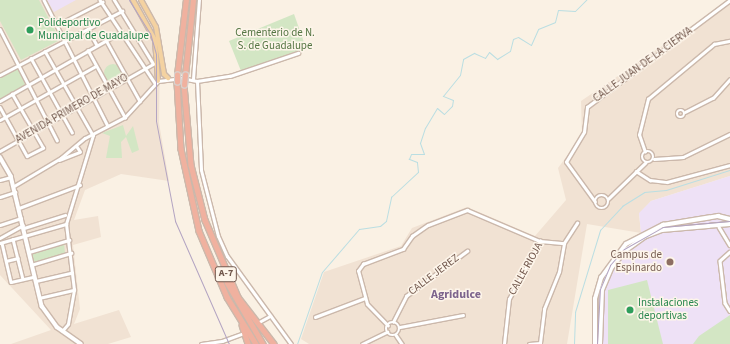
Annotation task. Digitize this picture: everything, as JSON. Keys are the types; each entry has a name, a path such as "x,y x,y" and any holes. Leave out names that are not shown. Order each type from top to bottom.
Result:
{"highway":[{"name":"A-7","path":"186,0 177,82 181,149 191,202 208,255 239,316 256,344"},
{"name":"A-7","path":"194,0 184,85 185,117 196,193 226,275 249,314 274,344"},
{"path":"196,193 224,277 263,344"},
{"path":"239,316 248,344"}],"main road":[{"path":"133,0 156,40 158,81"},
{"path":"141,0 156,27 168,78"},
{"path":"158,81 164,61"},
{"path":"0,157 11,176 14,186 39,298 62,332 81,344"},
{"path":"722,217 723,225"},
{"path":"595,344 597,290 608,264 620,249 652,229 722,217 730,219"},
{"path":"715,218 717,227"},
{"path":"600,344 602,290 621,256 640,240 659,231 717,227 730,224"}],"street":[{"path":"44,0 66,40 71,59 108,126"},
{"path":"114,0 154,60 145,68"},
{"path":"199,0 195,80 201,170 210,212 227,256 291,344"},
{"name":"CALLE JUAN DE LA CIERVA","path":"595,202 566,162 584,132 586,107 730,0"},
{"path":"57,25 101,1 145,68 158,81"},
{"path":"0,75 122,11"},
{"path":"0,29 19,65 26,85 57,140"},
{"path":"88,29 97,45"},
{"path":"0,101 71,59 121,32"},
{"path":"0,40 4,38"},
{"path":"106,40 140,101"},
{"path":"607,198 636,172 644,162 645,152 638,135 648,99 714,44 730,41"},
{"path":"88,50 125,117"},
{"path":"45,51 93,135 80,185 66,224 74,290 68,324 62,332"},
{"path":"59,160 76,146 125,117 158,81 168,78 195,80 230,76 298,53"},
{"path":"31,58 72,132"},
{"path":"0,120 96,66"},
{"name":"AVENIDA PRIMERO DE MAYO","path":"0,151 145,68"},
{"path":"685,112 713,98 730,79"},
{"path":"0,107 27,156 43,148 12,94"},
{"path":"607,198 600,196 595,202 598,208 604,209 607,198 644,162 654,159 683,157 730,134"},
{"path":"14,186 59,160 80,152 76,146"},
{"path":"645,152 652,153 654,159"},
{"path":"636,172 650,180 667,182 730,165"},
{"path":"0,180 11,176"},
{"path":"19,208 80,185"},
{"path":"0,197 15,192"},
{"path":"388,332 388,326 365,298 357,276 363,264 403,249 421,230 458,212 473,211 540,241"},
{"path":"0,238 23,227 66,215"},
{"path":"0,225 21,218"},
{"path":"529,344 540,343 544,309 559,272 564,243 577,223"},
{"path":"66,224 1,243 11,282 23,279 34,279 72,273"},
{"path":"717,227 730,245"},
{"path":"13,239 23,279"},
{"path":"28,252 69,240"},
{"name":"CALLE RIOJA","path":"504,344 509,300 540,241 564,243"},
{"name":"CALLE JEREZ","path":"393,322 406,296 466,250"},
{"path":"730,252 720,261 722,282 730,311"},
{"path":"31,265 70,253"},
{"path":"6,261 18,258"},
{"path":"39,298 74,290"},
{"path":"315,317 365,298"},
{"path":"259,322 270,316"},
{"path":"388,326 393,322 400,327 463,316"},
{"path":"396,335 400,327"},
{"path":"362,344 388,332 396,335 402,344"},
{"path":"201,344 222,342 241,334"}],"shaded area":[{"path":"0,0 135,0 160,45 159,123 169,181 121,174 85,190 74,220 98,216 101,237 73,245 80,309 74,324 119,310 131,337 108,344 11,344 51,330 0,275"},
{"path":"47,0 76,0 54,12"},
{"path":"730,0 730,176 651,201 639,214 641,233 587,224 567,344 309,344 301,339 324,272 401,246 412,228 467,207 535,236 566,200 558,168 582,136 581,101"},
{"name":"Campus de Espinardo","path":"730,176 730,344 595,344 595,310 601,278 616,254 641,233 639,213 651,201"}],"green space":[{"name":"Polideportivo Municipal de Guadalupe","path":"0,0 39,0 60,40 21,60 0,21"},
{"name":"Cementerio de N. S. de Guadalupe","path":"294,14 306,48 241,71 229,41"},
{"path":"109,64 117,64 122,69 120,80 117,82 109,82 104,77 104,69"},
{"path":"19,67 25,85 0,99 0,76"},
{"path":"123,125 126,136 133,126 139,150 132,153 126,137 121,142 122,158 106,158 110,136 102,133"},
{"path":"64,243 65,253 31,263 29,253"},
{"name":"Instalaciones deportivas","path":"647,280 663,344 608,344 608,290"},
{"path":"730,315 730,344 693,344 699,336"}],"waterway":[{"path":"297,344 322,272 359,229 380,226 386,221 391,197 418,172 417,162 409,159 411,154 424,154 420,143 425,128 437,108 444,114 452,106 453,100 443,96 460,75 463,59 474,53 485,58 489,52 497,59 510,51 513,39 518,37 531,45 538,29 555,22 558,10 575,11 586,0"},
{"path":"574,344 575,312 600,230 622,206 644,192 666,190 730,170"}],"tram line":[{"path":"129,0 150,33 156,54 156,121 175,221 229,344"},
{"path":"597,344 600,289 610,265 624,249 663,227 730,221"}],"place":[{"name":"Polideportivo Municipal de Guadalupe","path":"30,30"},
{"name":"Campus de Espinardo","path":"670,262"},
{"name":"Instalaciones deportivas","path":"630,310"}],"district":[{"name":"Agridulce","path":"456,295"}]}
